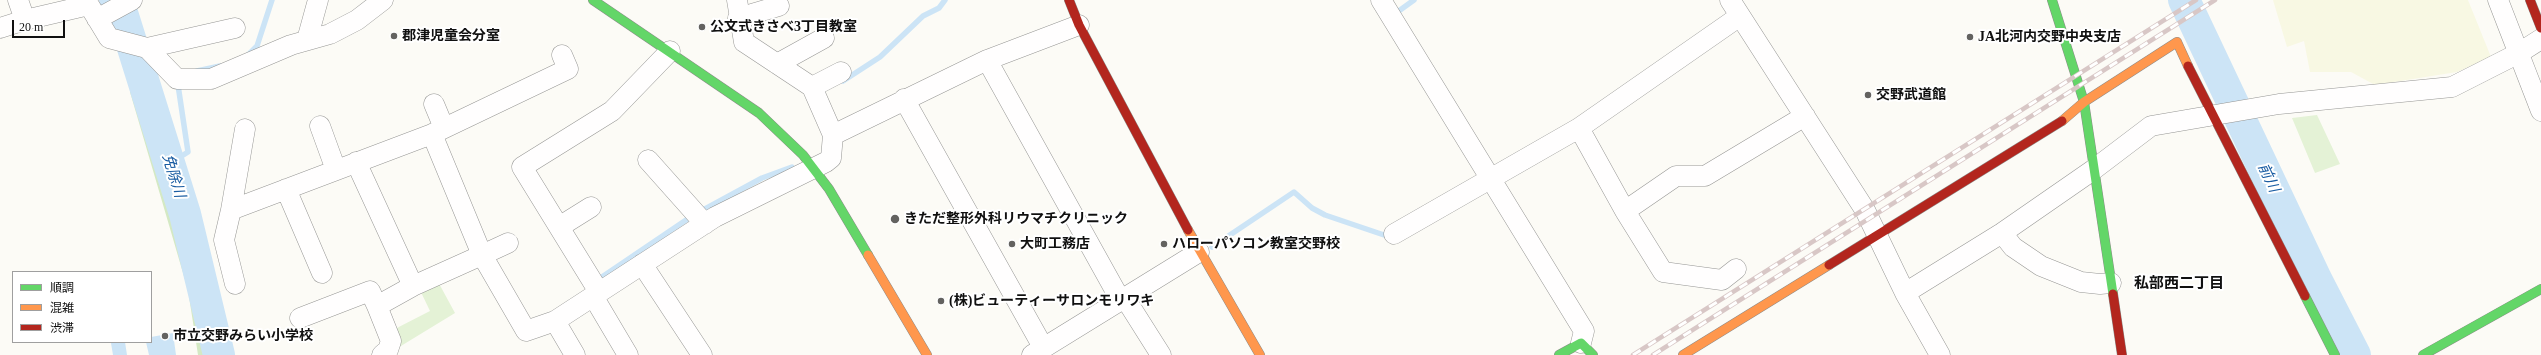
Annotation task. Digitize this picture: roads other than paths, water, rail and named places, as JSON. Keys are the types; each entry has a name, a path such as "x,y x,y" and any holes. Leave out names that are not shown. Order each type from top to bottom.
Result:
{"main road":[{"path":"593,0 670,50 759,113 803,155 829,189 927,355"},
{"path":"1069,0 1079,25 1199,252 1255,353"},
{"path":"2052,0 2084,102 2122,355"},
{"path":"2530,0 2541,28"},
{"path":"1683,355 2062,122 2084,102 2177,42 2335,355"},
{"path":"2422,355 2541,289"},
{"path":"1559,355 1587,349"}],"street":[{"path":"18,0 25,20"},
{"path":"97,19 132,0"},
{"path":"307,40 318,0"},
{"path":"147,48 177,79 211,80 307,40 330,34 357,20 383,0"},
{"path":"1380,0 1491,177 1584,331 1587,349"},
{"path":"2498,0 2541,111"},
{"path":"0,28 25,20 89,5 109,38 147,48 235,28"},
{"path":"434,104 438,131 482,256 526,331 561,317 704,223 814,170 831,158 833,135 812,87 744,42 738,9 779,6"},
{"path":"1394,234 1491,177 1579,128 1735,8 1865,210 1905,293 1940,355"},
{"path":"833,135 904,99 987,60 1079,25"},
{"path":"777,64 824,38"},
{"path":"1905,293 2002,233 2093,170 2151,126 2241,110 2452,87 2519,53 2541,39"},
{"path":"628,355 587,273 522,167 612,111 670,50"},
{"path":"231,210 438,131 568,69 562,55"},
{"path":"987,60 1125,304 1161,355"},
{"path":"812,87 841,72"},
{"path":"904,99 1050,352 1125,304 1199,252"},
{"path":"1625,211 1676,176 1705,176 1805,116"},
{"path":"320,126 336,170"},
{"path":"1579,128 1625,211 1663,272 1722,280 1736,269"},
{"path":"235,284 224,240 246,129"},
{"path":"648,160 704,223"},
{"path":"356,162 413,286"},
{"path":"286,189 322,273"},
{"path":"559,227 591,207"},
{"path":"2002,233 2013,248 2040,266 2082,282 2100,284 2111,283"},
{"path":"377,306 413,286 508,243"},
{"path":"642,264 702,355"},
{"path":"300,318 370,291 391,341 388,350 382,355"},
{"path":"561,317 575,355"}],"water":[{"path":"173,333 176,355 149,355 146,343 152,343 152,337"},
{"path":"111,343 125,343 127,355 113,355"}],"waterway":[{"name":"免除川","path":"115,0 123,16 185,214 219,355"},
{"path":"248,55 257,46 272,0"},
{"path":"843,81 880,57 923,16 939,8 945,0"},
{"path":"1396,13 1414,0"},
{"name":"前川","path":"2184,0 2316,279 2355,355"},
{"path":"197,71 220,66"},
{"path":"169,164 188,152 178,85"},
{"path":"596,281 692,216 762,178 792,167"},
{"path":"1212,247 1294,192 1312,208 1325,215 1384,235 1391,231"}],"railway":[{"path":"1633,355 2196,0"},
{"path":"1653,355 2215,0"}],"place":[{"name":"公文式きさべ3丁目教室","path":"702,27"},
{"name":"郡津児童会分室","path":"394,36"},
{"name":"JA北河内交野中央支店","path":"1970,37"},
{"name":"交野武道館","path":"1868,95"},
{"name":"きただ整形外科リウマチクリニック","path":"895,219"},
{"name":"大町工務店","path":"1012,244"},
{"name":"ハローパソコン教室交野校","path":"1164,244"},
{"name":"(株)ビューティーサロンモリワキ","path":"941,301"},
{"name":"市立交野みらい小学校","path":"165,336"}],"district":[{"name":"私部西二丁目","path":"2179,284"}]}
